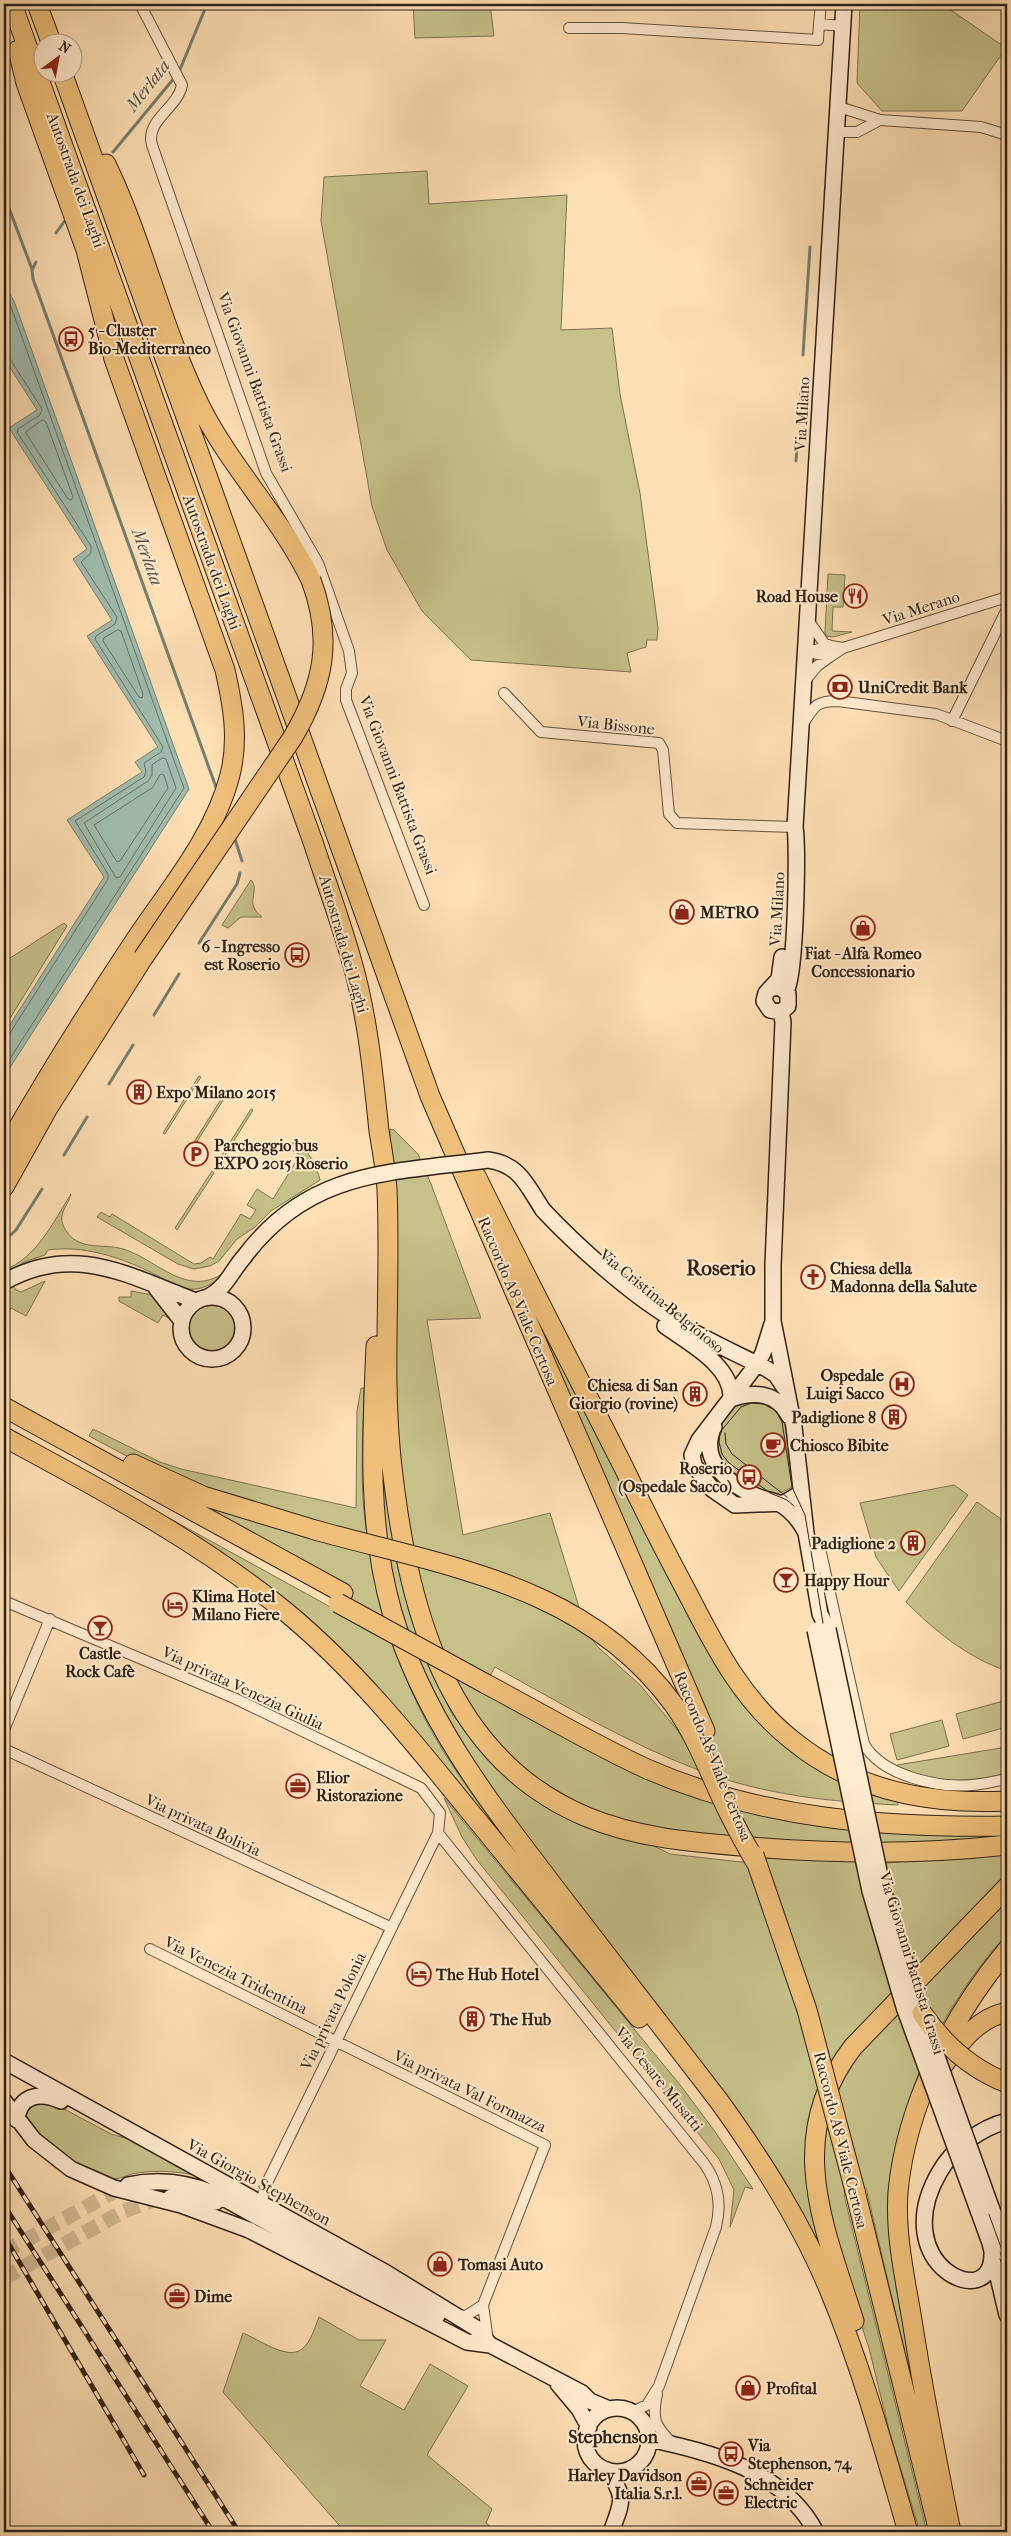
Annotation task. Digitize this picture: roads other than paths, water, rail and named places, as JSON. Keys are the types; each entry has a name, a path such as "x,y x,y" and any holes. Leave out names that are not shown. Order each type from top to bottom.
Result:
{"highway":[{"path":"4,1187 196,850 220,804 229,777 234,752 235,721 225,670 114,359 86,250 26,83 8,4"},
{"name":"Autostrada dei Laghi","path":"12,4 309,832 352,959 368,1030 379,1128"},
{"path":"38,4 48,32"},
{"name":"Autostrada dei Laghi","path":"66,82 399,1010"},
{"path":"4,1152 71,1039 136,954 293,737 311,702 320,676 324,641 320,606 311,580 290,540 233,463 201,408 175,348 120,194 67,82"},
{"path":"399,1010 429,1067 462,1146 483,1190 675,1570 718,1652 748,1697 793,1742 821,1761 855,1779 885,1790 923,1799 1007,1801"},
{"name":"Raccordo A8-Viale Certosa","path":"399,1010 448,1142 725,1778 788,1950 819,2050 939,2532"},
{"path":"379,1128 387,1188 389,1423 402,1530 417,1598 438,1666 454,1699 488,1747 518,1776 558,1803 603,1823 655,1836 770,1849 850,1853 918,1852 1007,1845"},
{"path":"379,1128 376,1188 376,1331 372,1485 380,1556 392,1611 403,1647 437,1721 467,1771 746,2137 789,2208 818,2265 842,2322 871,2408 908,2532"},
{"path":"4,1398 174,1484 238,1508 515,1586 565,1608 604,1634 635,1661 674,1706 701,1750 728,1813 758,1866"},
{"path":"4,1407 340,1598"},
{"path":"4,1422 489,1678 648,1769 697,1789 750,1804 802,1815 859,1822 967,1827 1007,1826"},
{"path":"4,1437 140,1511 213,1556 253,1586 324,1646 379,1703 422,1753 698,2090 733,2137 766,2187 825,2305 888,2488 908,2532"},
{"path":"489,1678 652,1758 706,1779 750,1792 798,1802 875,1811 931,1814 1007,1812"},
{"path":"908,2532 902,2490 883,2419 817,2201 813,2161 816,2126 831,2080 853,2047 1007,1887"},
{"path":"951,2532 916,2348 900,2244 898,2194 900,2174 923,2088 948,2037 979,1987 1007,1950"},
{"path":"918,2108 944,2064 964,2038 989,2018 1007,2012"},
{"path":"922,2014 938,2036 959,2056 977,2068 1007,2083"}],"street":[{"name":"Via Giovanni Battista Grassi","path":"140,4 181,80 180,91 152,128 150,134 152,145 266,473 318,563 353,667 346,690 346,700 424,905"},
{"path":"569,28 622,28 818,40 821,4"},
{"name":"Via Milano","path":"779,990 789,848 795,827 803,725 844,4"},
{"path":"819,24 843,26"},
{"path":"839,107 880,120 982,127 1007,136"},
{"path":"837,132 857,132 880,120"},
{"name":"Via Merano","path":"806,652 831,651 844,648 1007,597"},
{"path":"952,721 996,635 1007,608"},
{"path":"804,682 831,651 808,620"},
{"path":"996,635 1007,624"},
{"name":"Via Bissone","path":"504,693 541,732 659,743 663,750 669,814 677,823 795,827"},
{"path":"803,725 817,704 827,701 936,714 1007,740"},
{"path":"779,990 789,1003 781,1012 772,1012 765,1005 764,996 779,990"},
{"name":"Via Giovanni Battista Grassi","path":"781,1012 783,1022 776,1170 773,1321 786,1394 794,1426 807,1536 822,1630 870,1891 904,2007 985,2209 1007,2249"},
{"name":"Via Cristina Belgioioso","path":"202,1299 218,1292 265,1231 298,1203 340,1184 372,1175 488,1160 502,1162 518,1173 561,1237 595,1271 652,1317 689,1342 722,1371 729,1381 731,1399"},
{"name":"Via Cristina Belgioioso","path":"543,1210 565,1234 668,1317 757,1364"},
{"name":"Via Cristina Belgioioso","path":"231,1303 244,1258"},
{"path":"4,1282 32,1268 70,1262 97,1264 126,1273 154,1285 202,1299 220,1298 231,1303 241,1316 243,1332 236,1347 220,1358 203,1358 189,1349 181,1336 181,1320 187,1309 202,1299"},
{"path":"154,1285 181,1320"},
{"name":"Via Giovanni Battista Grassi","path":"773,1321 763,1353 757,1364 720,1414 709,1440 713,1462 722,1474 745,1491 778,1504 797,1519 807,1536 821,1553 864,1744 876,1761 887,1767 932,1782 972,1785 1007,1779"},
{"path":"715,1343 711,1354 722,1371"},
{"name":"Via Giovanni Battista Grassi","path":"757,1364 776,1375 782,1382 786,1394"},
{"name":"Via Giovanni Battista Grassi","path":"731,1399 754,1393 769,1396 785,1408 794,1426"},
{"path":"778,1504 790,1501 802,1493"},
{"name":"Via privata Venezia Giulia","path":"4,1601 234,1698 421,1788 440,1813 438,1833"},
{"path":"4,1730 50,1619"},
{"name":"Via Giovanni Battista Grassi","path":"822,1630 883,1890 985,2209 992,2253 1007,2315"},
{"name":"Via privata Bolivia","path":"4,1749 390,1927"},
{"name":"Via privata Polonia","path":"261,2211 264,2188 390,1927 438,1833"},
{"name":"Via Cesare Musatti","path":"438,1833 704,2162 714,2180 719,2199 716,2227 659,2386 654,2418 660,2430 673,2444"},
{"name":"Via Venezia Tridentina","path":"150,1949 335,2041"},
{"name":"Via privata Val Formazza","path":"335,2041 545,2145 483,2305 486,2334 490,2344"},
{"name":"Via Giorgio Stephenson","path":"4,2061 130,2132 261,2211 384,2271 476,2328 490,2344 555,2381 582,2393 590,2401 609,2410"},
{"path":"17,2120 18,2112 25,2101 32,2096 45,2095 60,2100 104,2124 130,2132"},
{"name":"Via Giorgio Stephenson","path":"4,2100 17,2120 47,2152 82,2174 114,2188 181,2205 249,2230 467,2342 490,2344"},
{"path":"992,2253 991,2265 982,2278 967,2281 954,2276 938,2263 927,2246 923,2228 924,2209 932,2186 948,2159 975,2136 1007,2121"},
{"path":"128,2185 152,2181 191,2185 234,2203 261,2211 490,2344"},
{"path":"171,2197 186,2196 261,2211"},
{"path":"453,2314 466,2316 483,2305"},
{"name":"Via Giorgio Stephenson","path":"555,2381 579,2409 589,2427"},
{"name":"Via Cesare Musatti","path":"632,2412 647,2405 659,2386"},
{"path":"621,2409 632,2412 642,2420 649,2439 648,2450 636,2466 622,2472 607,2470 596,2464 588,2454 585,2442 589,2427 600,2414 609,2410 621,2409"},
{"path":"649,2439 673,2444 739,2464 770,2480 797,2504 816,2532"},
{"path":"607,2470 619,2488 621,2495 621,2504 611,2532"}],"water":[{"path":"4,285 14,301 189,789 4,1077 4,1034 104,877 67,820 142,772 135,762 158,747 87,636 112,620 73,559 87,549 9,428 37,410 4,358 4,346 10,342 4,333"}],"waterway":[{"name":"Merlata","path":"179,72 207,4"},
{"name":"Merlata","path":"113,152 175,77"},
{"path":"4,195 32,269"},
{"name":"Merlata","path":"56,233 66,219"},
{"path":"803,355 810,247"},
{"name":"Merlata","path":"36,262 32,270 33,279 217,790"},
{"path":"799,423 801,391"},
{"path":"796,461 797,446"},
{"name":"Merlata","path":"234,836 242,861"},
{"name":"Merlata","path":"199,943 237,884 240,873"},
{"name":"Merlata","path":"154,1015 179,974"},
{"name":"Merlata","path":"109,1084 133,1045"},
{"name":"Merlata","path":"64,1155 87,1117"},
{"name":"Merlata","path":"4,1241 16,1230 42,1189"}],"tunnel":[{"path":"4,2252 126,2185"},
{"path":"4,2278 124,2211 160,2198"}],"tram line":[{"path":"794,1506 787,1500 770,1493 729,1463 722,1454 719,1442 720,1432 741,1407 752,1403 764,1404 776,1411 782,1422 792,1487 805,1515 824,1629 879,1890 913,2005 1007,2264"},
{"path":"725,1433 726,1444 732,1454 787,1497"},
{"path":"1000,2259 1007,2278"}],"railway":[{"path":"4,2165 239,2532"},
{"path":"4,2205 213,2532"},
{"path":"4,2236 144,2475"}],"place":[{"name":"5 - Cluster Bio-Mediterraneo","path":"71,339"},
{"name":"Road House","path":"855,596"},
{"name":"UniCredit Bank","path":"840,687"},
{"name":"METRO","path":"682,912"},
{"name":"Fiat - Alfa Romeo Concessionario","path":"863,928"},
{"name":"6 - Ingresso est Roserio","path":"297,955"},
{"name":"Expo Milano 2015","path":"139,1092"},
{"name":"Parcheggio bus EXPO 2015 Roserio","path":"196,1154"},
{"name":"Chiesa della Madonna della Salute","path":"813,1277"},
{"name":"Ospedale Luigi Sacco","path":"902,1384"},
{"name":"Chiesa di San Giorgio (rovine)","path":"695,1394"},
{"name":"Padiglione 8","path":"894,1417"},
{"name":"Chiosco Bibite","path":"773,1445"},
{"name":"Roserio (Ospedale Sacco)","path":"749,1477"},
{"name":"Padiglione 2","path":"913,1543"},
{"name":"Happy Hour","path":"786,1580"},
{"name":"Klima Hotel Milano Fiere","path":"175,1605"},
{"name":"Castle Rock Cafè","path":"100,1628"},
{"name":"Elior Ristorazione","path":"298,1786"},
{"name":"The Hub Hotel","path":"419,1974"},
{"name":"The Hub","path":"472,2019"},
{"name":"Tomasi Auto","path":"440,2264"},
{"name":"Dime","path":"177,2296"},
{"name":"Profital","path":"748,2388"},
{"name":"Via Stephenson, 74","path":"731,2454"},
{"name":"Harley Davidson Italia S.r.l.","path":"699,2484"},
{"name":"Schneider Electric","path":"726,2493"}],"district":[{"name":"Roserio","path":"721,1268"},
{"name":"Stephenson","path":"613,2437"}]}
